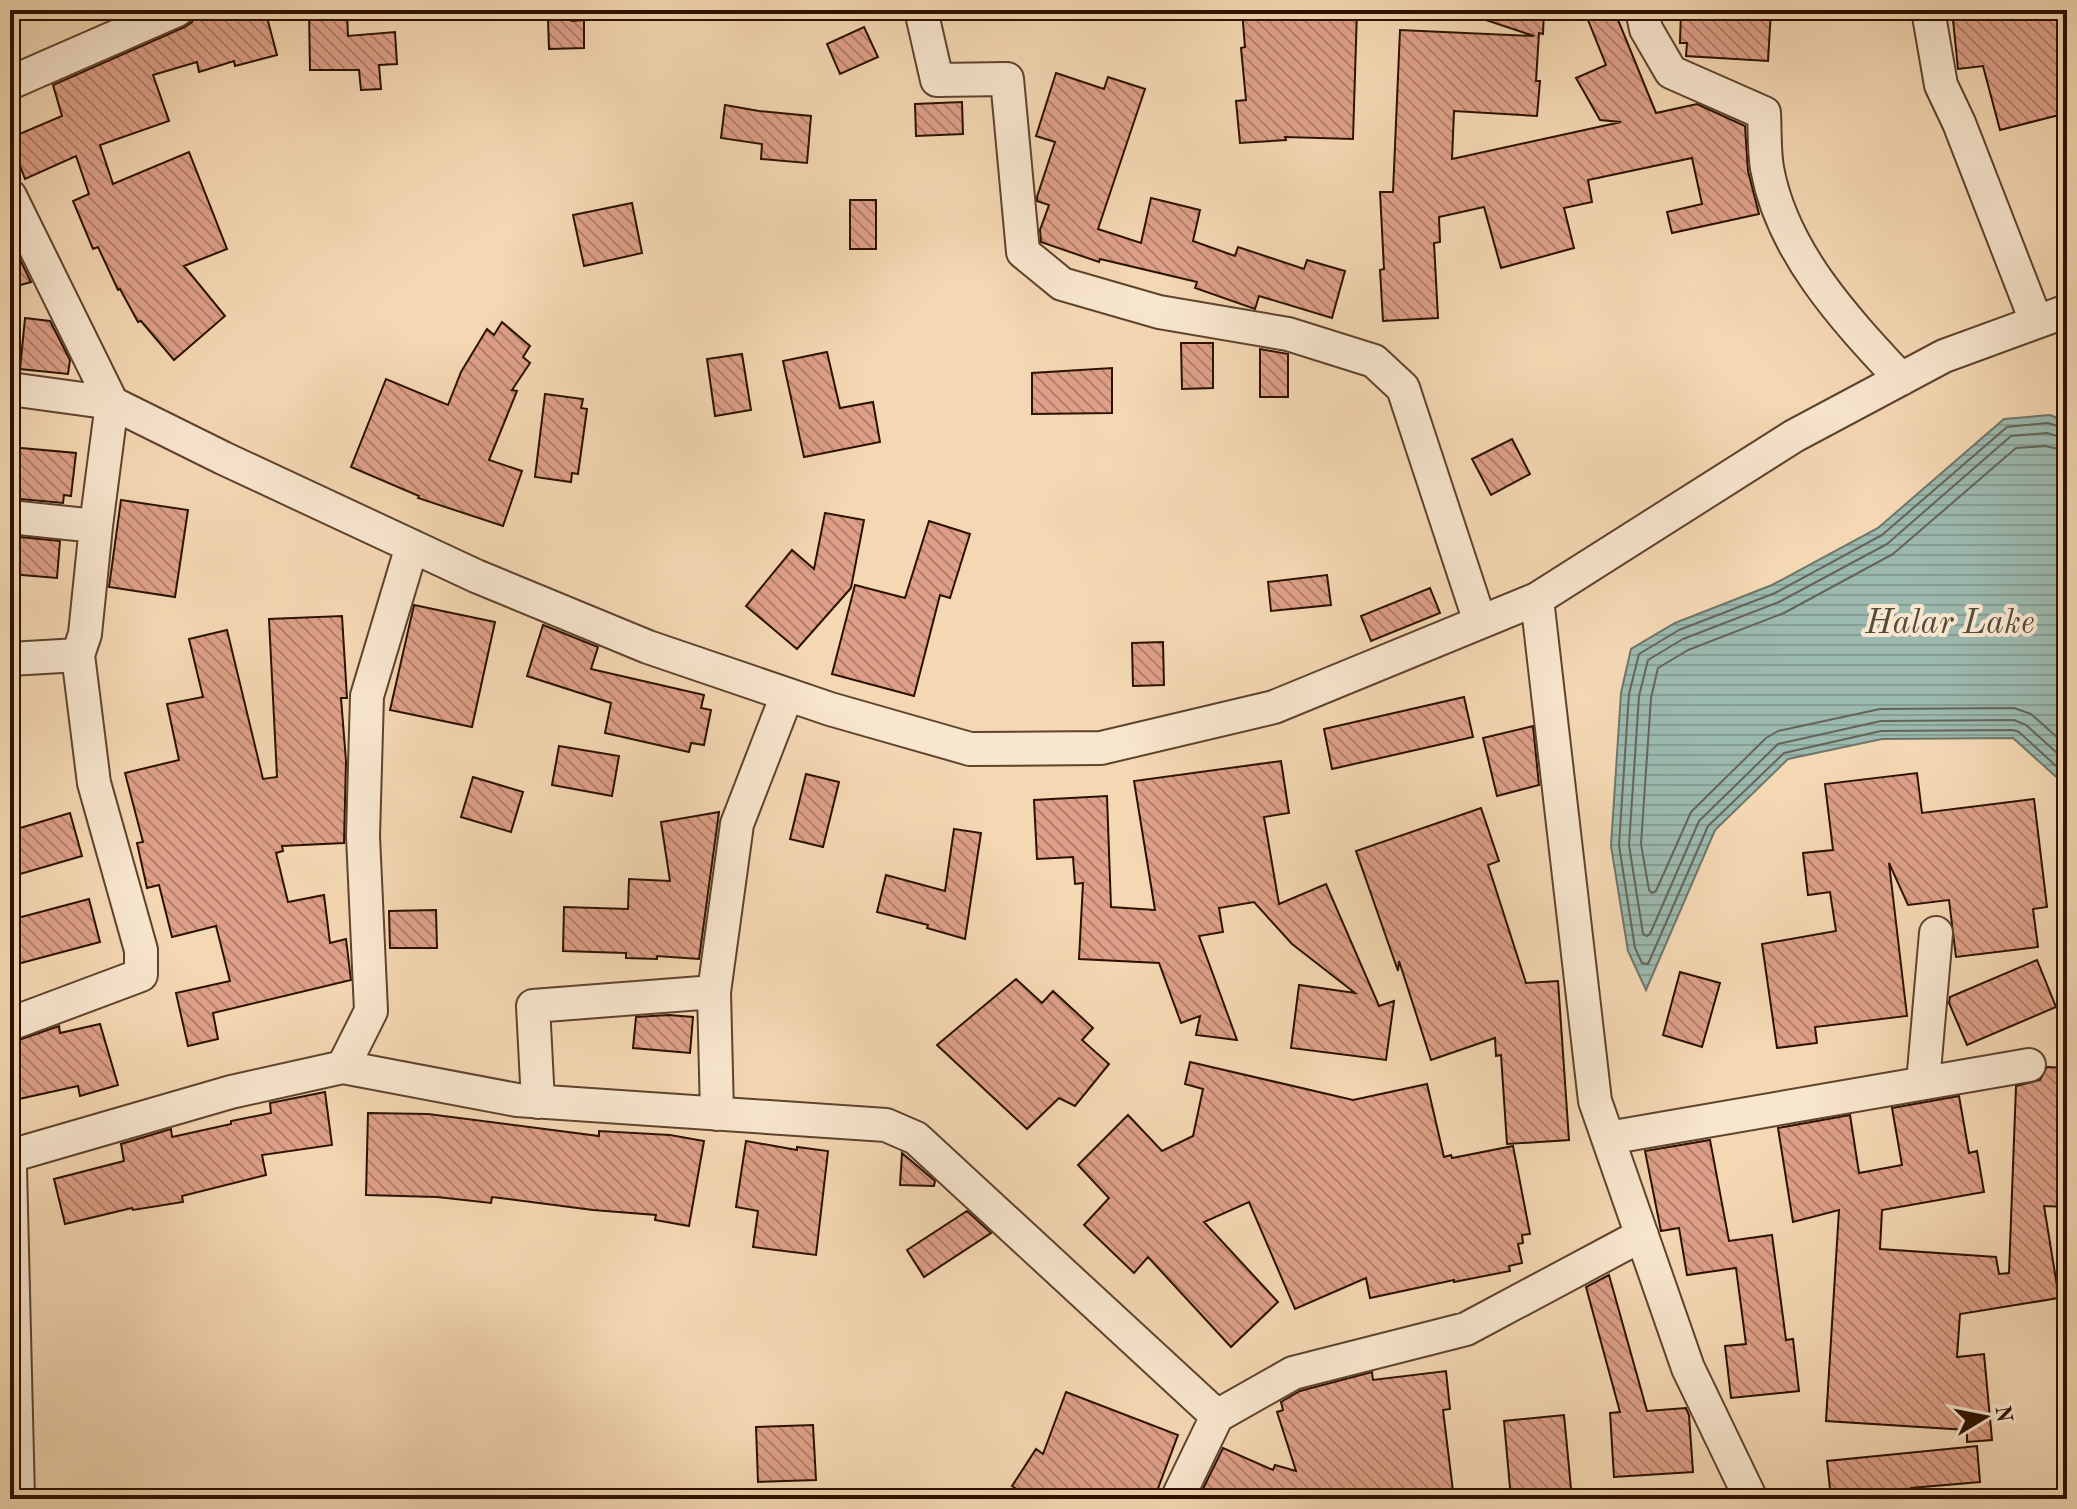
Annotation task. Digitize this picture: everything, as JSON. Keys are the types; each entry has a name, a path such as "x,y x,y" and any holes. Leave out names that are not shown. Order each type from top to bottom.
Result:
{"street":[{"path":"10,83 177,10"},
{"path":"921,10 937,80 1007,79 1023,252 1062,284 1159,312 1288,334 1374,361 1403,388 1480,622"},
{"path":"1642,10 1646,29 1671,72 1764,113 1767,168 1784,226 1840,313 1901,379"},
{"path":"1928,10 1941,85 1959,123 2036,321"},
{"path":"10,196 112,403 85,634 78,655 94,783 141,950 141,975 10,1024"},
{"path":"10,389 112,403 476,576 648,647 787,695 970,749 1101,748 1274,707 1537,599 1794,436 1944,356 2067,311"},
{"path":"10,517 96,526"},
{"path":"343,1067 371,1011 363,836 367,696 412,546"},
{"path":"1537,599 1595,1101 1688,1368 1751,1499"},
{"path":"10,659 78,655"},
{"path":"717,1114 714,992 737,824 787,695"},
{"path":"1923,1083 1936,933"},
{"path":"538,1102 533,1006 714,992"},
{"path":"1608,1138 2029,1065"},
{"path":"10,1156 231,1092 343,1067 538,1102 886,1125 916,1138 1217,1416"},
{"path":"10,1167 18,1499"},
{"path":"1177,1499 1217,1416 1293,1373 1466,1329 1642,1235"}],"water":[{"name":"Halar Lake","path":"2050,415 2067,422 2067,797 2063,783 2013,738 1882,739 1788,759 1715,830 1646,990 1628,951 1611,846 1621,693 1631,649 1675,623 1772,585 1878,528 2004,419"},
{"path":"2067,1457 2067,1499 2052,1499 2062,1477"}],"building":[{"path":"265,10 277,55 235,66 234,61 199,72 197,62 153,75 169,121 100,145 113,184 189,152 227,249 184,266 225,316 174,360 141,321 138,322 118,290 98,247 93,249 73,201 89,194 76,156 25,179 10,138 62,116 53,85 185,27 192,22 196,12"},
{"path":"1242,10 1357,10 1353,139 1285,137 1286,140 1240,143 1236,101 1246,100 1241,48 1245,47"},
{"path":"1468,10 1544,10 1543,34 1539,33 1537,116 1454,111 1452,159 1621,122 1600,120 1576,78 1606,65 1584,10 1614,10 1656,113 1697,104 1745,126 1748,171 1759,214 1672,233 1667,212 1702,204 1692,158 1588,180 1592,202 1564,208 1574,248 1501,268 1484,207 1439,217 1440,242 1434,243 1438,318 1383,321 1380,192 1393,192 1400,30 1534,36 1468,14"},
{"path":"1681,10 1771,10 1768,61 1686,56 1687,43 1680,43"},
{"path":"1952,10 2062,10 2067,30 2067,113 2000,130 1983,66 1958,69"},
{"path":"309,11 347,11 348,36 395,32 397,64 379,65 381,89 361,90 359,70 310,70"},
{"path":"572,18 572,21 584,20 584,48 549,49 548,19"},
{"path":"864,27 878,57 840,74 827,44"},
{"path":"1056,73 1104,89 1108,77 1145,89 1098,229 1141,243 1151,198 1200,210 1193,241 1235,256 1238,247 1304,269 1307,260 1345,271 1332,318 1259,296 1255,309 1195,288 1197,282 1100,259 1099,262 1041,242 1040,230 1049,205 1037,201 1037,197 1055,142 1036,136"},
{"path":"962,102 963,134 916,136 915,104"},
{"path":"725,105 811,116 807,163 761,159 762,144 721,138"},
{"path":"850,200 876,200 876,249 850,249"},
{"path":"632,203 642,253 584,266 573,215"},
{"path":"10,241 31,282 17,286 10,260"},
{"path":"25,318 50,321 70,360 68,374 20,369"},
{"path":"502,322 530,346 523,357 530,363 512,390 517,391 489,460 522,471 503,526 418,498 351,467 386,379 448,405 461,372 487,329 494,335"},
{"path":"1181,343 1213,343 1213,388 1182,389"},
{"path":"1260,349 1288,354 1288,397 1260,397"},
{"path":"827,352 840,408 873,402 880,442 804,457 783,361"},
{"path":"742,354 751,410 715,416 707,359"},
{"path":"1112,368 1112,413 1032,414 1032,373"},
{"path":"545,394 583,399 581,408 587,409 578,474 572,473 571,482 535,477"},
{"path":"1512,439 1530,474 1491,495 1472,459"},
{"path":"10,447 76,453 71,496 64,495 63,503 10,498"},
{"path":"121,500 188,510 175,597 109,587"},
{"path":"825,513 864,520 851,588 797,649 746,606 792,550 814,569"},
{"path":"929,521 970,534 950,598 940,595 914,696 832,674 855,585 905,598"},
{"path":"10,536 60,541 57,578 10,574"},
{"path":"1327,575 1331,605 1271,611 1268,582"},
{"path":"1430,588 1440,613 1371,641 1361,616"},
{"path":"414,605 495,622 472,727 390,710"},
{"path":"342,616 347,698 341,698 346,761 344,843 282,846 283,851 276,853 288,902 324,895 330,943 346,939 351,980 213,1013 218,1039 188,1046 176,993 230,981 216,926 172,937 159,885 147,888 137,843 143,842 125,773 179,760 167,704 203,697 189,639 227,630 263,779 277,777 269,619"},
{"path":"543,625 598,647 591,669 704,695 701,708 711,710 704,745 691,743 689,752 605,733 611,703 527,676"},
{"path":"1163,642 1164,685 1133,686 1132,643"},
{"path":"1464,697 1473,737 1332,769 1324,729"},
{"path":"1533,726 1539,785 1497,796 1483,738"},
{"path":"559,746 619,756 612,796 552,785"},
{"path":"1281,761 1289,813 1264,817 1279,904 1326,884 1379,1006 1394,1001 1386,1060 1291,1048 1299,985 1355,993 1292,944 1254,902 1219,908 1223,932 1199,936 1237,1040 1196,1035 1200,1016 1181,1023 1159,963 1079,959 1083,883 1075,884 1073,857 1037,859 1034,800 1107,796 1111,907 1155,910 1134,781"},
{"path":"1917,773 1922,813 2034,799 2047,907 2033,909 2038,947 1956,957 1949,900 1908,905 1889,863 1907,1016 1815,1027 1817,1043 1777,1048 1762,944 1836,931 1830,892 1808,895 1803,853 1833,850 1825,784"},
{"path":"806,774 839,782 823,847 790,839"},
{"path":"473,777 523,792 511,832 461,817"},
{"path":"1481,808 1499,861 1488,865 1526,983 1558,981 1569,1140 1507,1144 1501,1055 1496,1056 1495,1038 1431,1060 1399,961 1398,971 1356,851"},
{"path":"719,812 699,959 657,956 657,959 626,958 626,953 563,951 564,907 628,909 629,879 670,881 661,822"},
{"path":"70,813 82,856 10,877 10,831"},
{"path":"954,829 981,833 965,939 927,928 928,925 877,912 886,875 945,891"},
{"path":"89,899 100,942 10,966 10,920"},
{"path":"436,910 437,948 390,948 389,911"},
{"path":"2037,960 2056,1007 1967,1045 1949,1003 1950,997"},
{"path":"1680,972 1720,983 1702,1047 1663,1035"},
{"path":"1016,979 1042,1003 1053,991 1093,1028 1082,1040 1109,1064 1075,1106 1059,1098 1027,1129 937,1045"},
{"path":"636,1017 693,1017 690,1053 633,1048"},
{"path":"100,1024 118,1085 80,1096 78,1086 10,1101 10,1043 59,1026 60,1033"},
{"path":"1190,1062 1353,1100 1427,1084 1444,1157 1513,1146 1530,1234 1522,1235 1523,1243 1518,1244 1522,1263 1509,1266 1510,1271 1370,1298 1366,1278 1295,1309 1249,1202 1204,1222 1278,1302 1231,1347 1148,1257 1134,1273 1084,1225 1109,1198 1078,1165 1128,1115 1162,1151 1193,1136 1203,1089 1185,1084"},
{"path":"2047,1067 2067,1068 2067,1207 2044,1206 2059,1298 1960,1314 1957,1357 1984,1354 1992,1440 1967,1442 1967,1430 1826,1421 1839,1210 1793,1222 1778,1128 1850,1115 1859,1173 1902,1165 1892,1108 1959,1096 1969,1153 1977,1151 1984,1192 1882,1210 1880,1249 1996,1257 1999,1274 2009,1273 2016,1086 2040,1080"},
{"path":"325,1092 332,1145 262,1155 266,1175 182,1196 183,1202 132,1208 65,1224 54,1179 124,1161 121,1144 171,1129 172,1137 231,1124 231,1121 271,1113 270,1103"},
{"path":"368,1113 428,1114 599,1136 599,1131 670,1135 704,1141 689,1226 655,1220 656,1215 492,1197 491,1203 437,1197 366,1195"},
{"path":"1710,1140 1729,1241 1772,1235 1786,1340 1793,1339 1799,1391 1731,1398 1725,1346 1746,1344 1736,1268 1687,1275 1679,1228 1661,1231 1645,1151"},
{"path":"746,1141 797,1150 797,1147 828,1151 816,1255 753,1247 758,1211 736,1207"},
{"path":"902,1153 935,1181 934,1186 900,1185"},
{"path":"967,1211 991,1233 924,1277 907,1250"},
{"path":"1609,1275 1647,1411 1686,1408 1689,1415 1693,1472 1614,1477 1610,1413 1620,1412 1586,1287"},
{"path":"1446,1371 1450,1409 1443,1410 1454,1499 1198,1499 1223,1448 1273,1470 1275,1465 1296,1471 1277,1412 1283,1410 1281,1402 1300,1391 1372,1372 1373,1380"},
{"path":"1066,1392 1178,1435 1154,1499 1032,1499 1012,1486 1036,1449 1043,1454"},
{"path":"1564,1415 1572,1499 1511,1499 1504,1421"},
{"path":"813,1425 816,1480 758,1482 756,1427"},
{"path":"1977,1446 1980,1482 1831,1498 1827,1461"}]}
